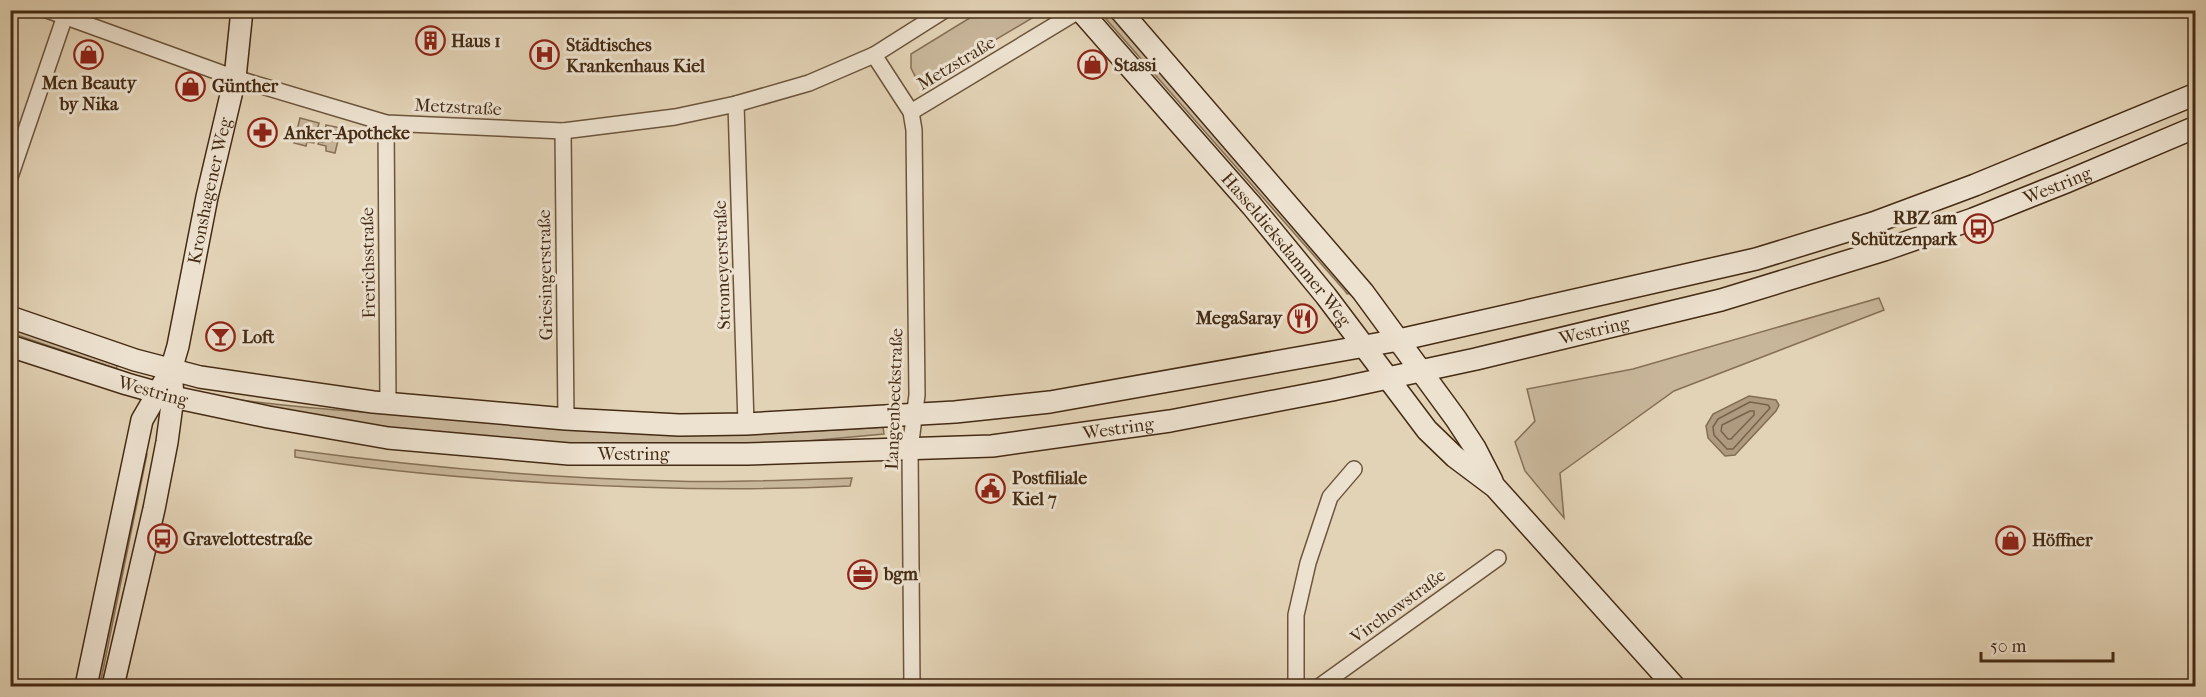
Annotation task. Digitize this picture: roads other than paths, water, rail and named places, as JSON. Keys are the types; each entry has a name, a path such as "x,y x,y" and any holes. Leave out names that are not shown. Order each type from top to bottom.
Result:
{"main road":[{"name":"Kronshagener Weg","path":"113,687 167,442 166,395 207,197 236,78 242,10"},
{"name":"Hasseldieksdammer Weg","path":"1080,10 1252,206 1331,301 1422,424 1455,457 1495,487 1674,687"},
{"name":"Hasseldieksdammer Weg","path":"1120,10 1349,276 1399,340 1475,448 1495,487"},
{"name":"Westring","path":"10,317 135,360 218,381 388,403 566,419 679,424 746,424 915,416 1050,402 1399,340 1683,276 1802,246 1873,223 1974,185 2196,94"},
{"name":"Westring","path":"10,346 166,395 268,417 388,438 569,454 747,454 992,446 1102,432 1236,409 1421,371 1721,300 1884,250 1973,219 2196,127"},
{"name":"Kronshagener Weg","path":"86,687 142,420 166,395"}],"street":[{"name":"Metzstraße","path":"47,10 236,78 386,123 563,131 675,117 736,104 809,83 874,55 945,10"},
{"name":"Metzstraße","path":"874,55 911,112 1080,10"},
{"path":"10,177 64,16"},
{"name":"Stromeyerstraße","path":"736,104 746,424"},
{"name":"Langenbeckstraße","path":"911,112 914,130 917,395 910,449 912,687"},
{"name":"Frerichsstraße","path":"386,123 388,403"},
{"name":"Griesingerstraße","path":"563,131 566,419"},
{"path":"1296,687 1296,615 1305,574 1330,497 1354,469"},
{"name":"Virchowstraße","path":"1320,687 1498,558"}],"water":[{"path":"1749,396 1776,400 1779,405 1735,455 1725,456 1708,438 1706,426 1713,414"}],"place":[{"name":"Haus 1","path":"430,41"},
{"name":"Men Beauty by Nika","path":"89,54"},
{"name":"Städtisches Krankenhaus Kiel","path":"545,55"},
{"name":"Stassi","path":"1093,65"},
{"name":"Günther","path":"191,86"},
{"name":"Anker-Apotheke","path":"263,133"},
{"name":"RBZ am Schützenpark","path":"1978,228"},
{"name":"MegaSaray","path":"1303,318"},
{"name":"Loft","path":"221,337"},
{"name":"Postfiliale Kiel 7","path":"991,488"},
{"name":"Gravelottestraße","path":"162,539"},
{"name":"Höffner","path":"2011,540"},
{"name":"bgm","path":"863,574"}]}
